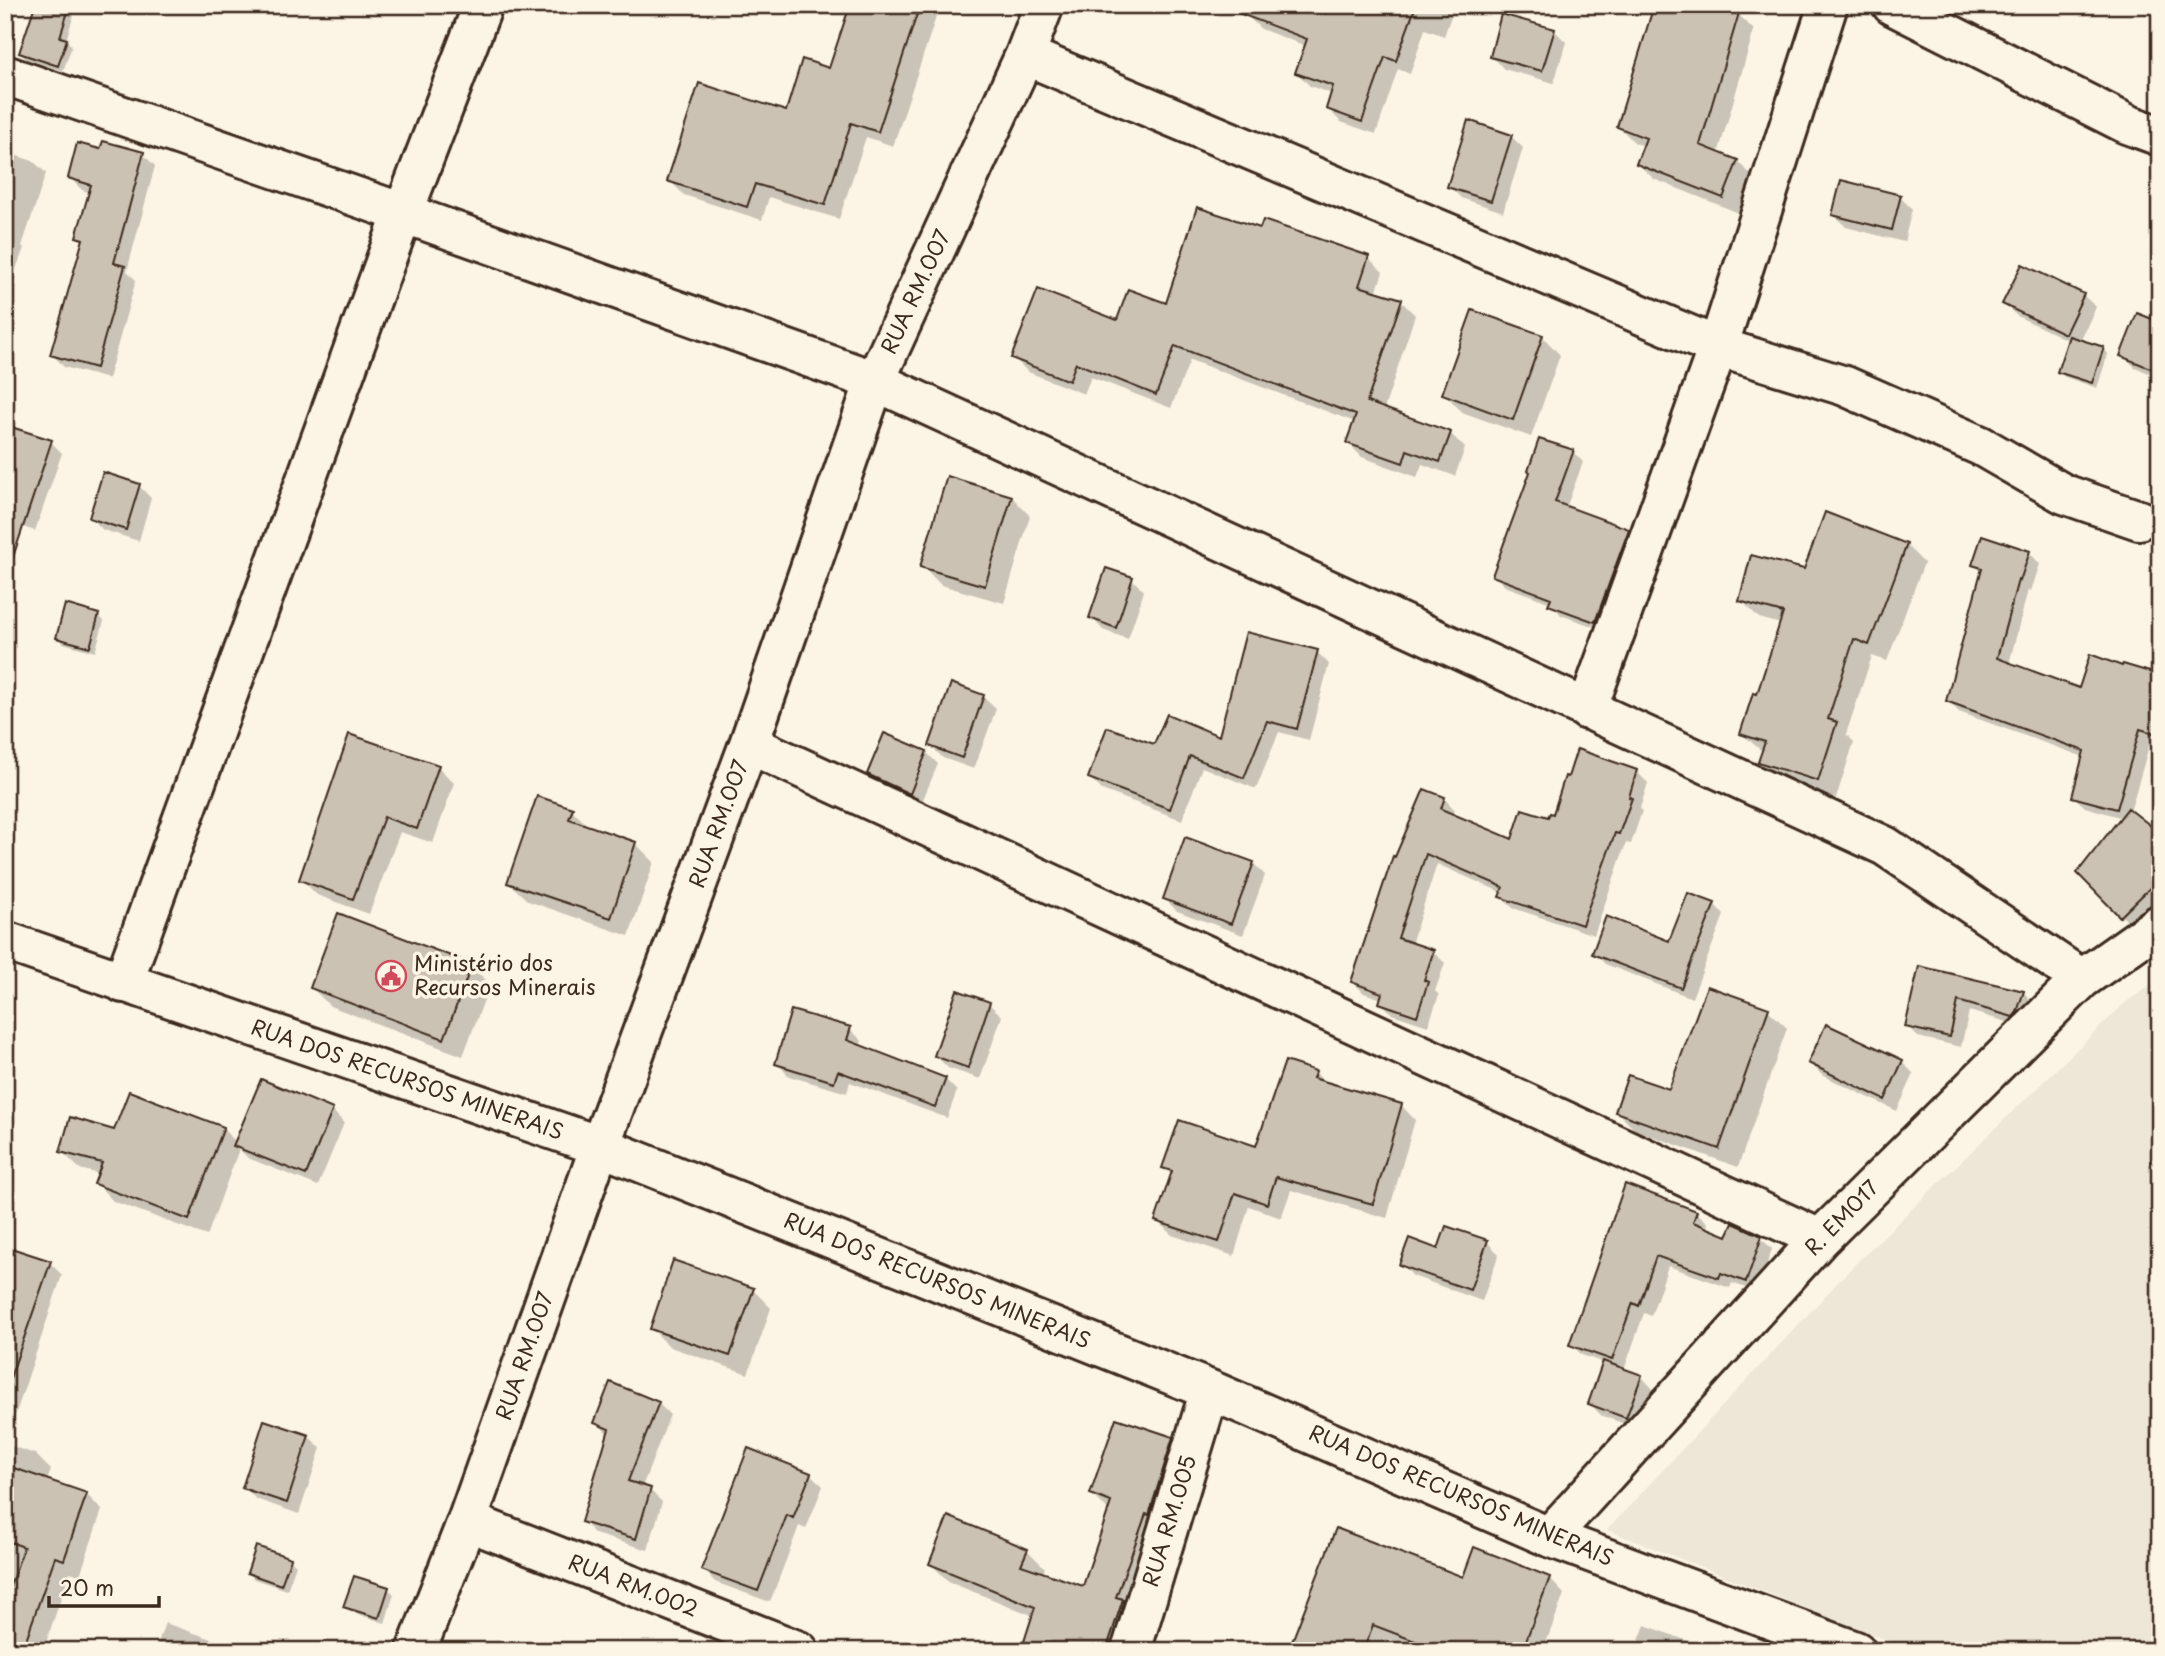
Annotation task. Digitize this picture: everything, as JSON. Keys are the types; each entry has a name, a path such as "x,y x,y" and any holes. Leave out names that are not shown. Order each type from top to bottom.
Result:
{"street":[{"path":"123,984 403,213 483,5"},
{"name":"RUA RM.007","path":"416,1651 467,1521 600,1146 749,744 875,381 1025,55 1044,5"},
{"path":"1587,710 1718,347 1828,5"},
{"path":"1892,5 2127,124 2160,136"},
{"path":"1025,55 1718,347 1845,386 1981,446 2064,494 2140,520"},
{"path":"5,75 875,381 1885,846 2082,979"},
{"path":"749,744 1820,1239"},
{"name":"R. EM017","path":"1549,1537 1820,1239 2082,979 2160,924"},
{"name":"RUA DOS RECURSOS MINERAIS","path":"5,942 600,1146 1210,1391 1549,1537 1856,1651"},
{"name":"RUA RM.005","path":"1131,1651 1210,1391"},
{"name":"RUA RM.002","path":"467,1521 799,1651"}],"shaded area":[{"path":"2160,979 2160,1651 1915,1651 1607,1530 1855,1264 2126,1002"}],"building":[{"path":"35,5 70,5 60,37 67,39 58,66 19,53"},
{"path":"850,5 920,5 878,132 851,123 825,205 755,184 747,207 667,181 699,83 786,111 802,59 829,68"},
{"path":"1225,5 1416,5 1396,61 1385,57 1362,122 1326,109 1333,86 1295,73 1307,39 1225,8"},
{"path":"1654,5 1714,5 1739,13 1700,145 1738,160 1723,198 1636,164 1646,138 1617,127"},
{"path":"1501,14 1555,29 1542,71 1490,57"},
{"path":"1468,120 1512,135 1491,201 1447,187"},
{"path":"103,141 144,152 114,263 125,266 96,368 50,355 83,239 76,237 91,185 68,178 77,143 100,149"},
{"path":"1841,180 1901,195 1892,230 1832,215"},
{"path":"1197,207 1260,228 1263,220 1369,256 1359,286 1402,299 1367,402 1451,432 1440,462 1407,450 1403,463 1346,443 1356,415 1175,346 1156,395 1076,363 1069,381 1011,358 1038,289 1117,320 1128,289 1166,303"},
{"path":"2022,264 2084,294 2065,334 2002,304"},
{"path":"1472,310 1543,335 1513,420 1442,394"},
{"path":"2137,313 2160,322 2160,372 2120,356"},
{"path":"2069,336 2104,347 2092,383 2057,372"},
{"path":"5,425 52,440 12,560 5,559"},
{"path":"1539,439 1574,450 1555,502 1629,529 1595,622 1548,605 1551,598 1492,576 1530,472 1528,471"},
{"path":"103,472 140,484 126,530 89,518"},
{"path":"947,476 1012,496 985,586 920,567"},
{"path":"1825,512 1907,544 1869,645 1854,639 1828,719 1837,722 1818,781 1758,762 1765,742 1740,734 1753,693 1757,694 1783,613 1739,601 1751,555 1804,569"},
{"path":"1982,535 2030,551 2020,581 2018,580 1997,658 2079,688 2090,654 2122,666 2123,664 2160,675 2160,735 2140,729 2117,809 2072,797 2084,751 1946,701 1982,568 1972,565"},
{"path":"1106,568 1133,577 1116,628 1089,618"},
{"path":"65,604 99,614 90,647 56,638"},
{"path":"1246,632 1318,650 1297,729 1267,721 1244,778 1190,756 1170,809 1088,778 1107,727 1154,744 1167,714 1219,736"},
{"path":"951,683 984,695 962,758 929,746"},
{"path":"884,733 927,751 910,794 867,774"},
{"path":"349,734 439,765 417,829 384,817 353,899 299,880"},
{"path":"1577,749 1637,770 1629,797 1632,798 1619,834 1615,833 1582,925 1499,897 1503,887 1426,854 1398,938 1434,950 1424,980 1428,982 1417,1016 1379,1003 1382,993 1351,982 1393,856 1395,857 1424,789 1445,797 1441,809 1512,839 1522,809 1548,817 1550,813 1553,814"},
{"path":"537,796 573,808 569,819 636,842 611,918 507,883"},
{"path":"2128,808 2160,833 2160,878 2120,917 2077,873"},
{"path":"1185,837 1254,862 1231,924 1163,899"},
{"path":"1688,893 1715,903 1681,988 1592,954 1606,916 1669,941"},
{"name":"Ministério dos Recursos Minerais","path":"338,913 472,964 444,1039 310,988"},
{"path":"1919,966 2024,991 2017,1012 2013,1017 1958,1001 1950,1037 1905,1027"},
{"path":"1707,986 1769,1008 1719,1149 1615,1112 1628,1075 1669,1089"},
{"path":"957,990 990,1002 968,1068 934,1056"},
{"path":"791,1010 851,1027 847,1040 946,1078 935,1107 838,1071 834,1082 775,1064"},
{"path":"1826,1024 1903,1060 1885,1100 1808,1063"},
{"path":"1285,1061 1316,1071 1313,1078 1402,1104 1373,1204 1276,1177 1267,1204 1235,1193 1219,1242 1155,1221 1172,1171 1162,1168 1179,1120 1256,1146"},
{"path":"261,1079 333,1109 306,1175 233,1146"},
{"path":"129,1091 224,1127 189,1220 94,1184 102,1163 60,1152 70,1117 114,1130"},
{"path":"1625,1184 1697,1211 1693,1222 1727,1236 1733,1223 1762,1236 1746,1282 1721,1273 1719,1278 1656,1256 1639,1306 1633,1303 1612,1360 1569,1345"},
{"path":"1446,1226 1488,1240 1470,1290 1399,1265 1409,1238 1438,1249"},
{"path":"5,1246 51,1261 10,1378 5,1377"},
{"path":"673,1260 754,1288 730,1356 650,1329"},
{"path":"1603,1361 1642,1375 1626,1418 1588,1404"},
{"path":"610,1382 659,1402 628,1481 651,1488 636,1539 581,1522 609,1429 594,1423"},
{"path":"1116,1418 1173,1437 1149,1515 1146,1514 1116,1597 1123,1599 1106,1651 1021,1651 1035,1607 929,1564 948,1516 1028,1549 1021,1565 1083,1586 1111,1502 1090,1494"},
{"path":"264,1420 309,1435 287,1503 242,1488"},
{"path":"748,1448 811,1473 793,1518 787,1515 758,1591 701,1570"},
{"path":"5,1465 87,1493 64,1560 55,1557 22,1651 5,1651 5,1600 24,1547 5,1540"},
{"path":"1336,1528 1463,1577 1474,1547 1550,1577 1522,1651 1441,1651 1373,1625 1363,1651 1309,1651 1291,1644"},
{"path":"256,1546 291,1558 281,1585 247,1573"},
{"path":"354,1576 389,1587 379,1618 343,1607"}],"place":[{"name":"Ministério dos Recursos Minerais","path":"391,976"}]}
